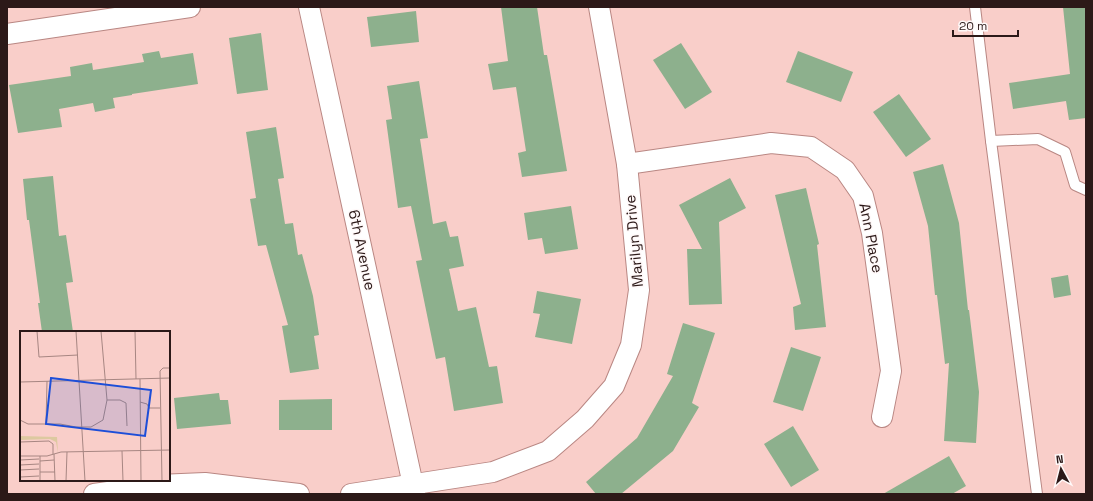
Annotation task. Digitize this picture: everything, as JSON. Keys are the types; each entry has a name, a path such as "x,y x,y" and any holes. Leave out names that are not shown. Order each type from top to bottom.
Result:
{"street":[{"path":"7,34 190,7"},
{"name":"6th Avenue","path":"309,7 414,489"},
{"name":"Marilyn Drive","path":"351,494 414,489 493,472 548,451 585,419 614,386 631,345 639,290 627,164 599,7"},
{"name":"Ann Place","path":"627,164 771,143 811,147 845,170 863,196 872,233 891,371 882,417"},
{"path":"94,494 158,485 205,483 299,494"}],"lane":[{"path":"975,7 1037,494"},
{"path":"991,141 1038,139 1065,152 1075,185 1086,190"}],"building":[{"path":"501,7 537,7 544,55 547,55 567,171 522,177 518,153 526,151 516,87 493,90 488,64 508,61"},
{"path":"1063,7 1086,7 1086,118 1069,120 1066,101 1013,109 1009,83 1070,74"},
{"path":"416,11 419,42 371,47 367,17"},
{"path":"261,33 268,90 237,94 229,38"},
{"path":"681,43 712,92 685,109 653,60"},
{"path":"159,51 161,58 193,53 198,84 113,98 115,108 95,112 93,103 59,109 62,127 18,133 9,85 71,76 70,67 92,63 93,70 144,62 142,54"},
{"path":"798,51 853,72 841,102 786,82"},
{"path":"419,81 428,138 420,139 433,224 446,221 450,237 458,236 464,266 449,269 458,311 476,307 489,367 497,366 503,403 454,411 445,357 436,359 416,261 422,260 411,206 398,208 386,120 392,119 387,86"},
{"path":"899,94 931,139 906,157 873,112"},
{"path":"276,127 284,178 278,179 285,224 293,223 298,255 302,254 313,296 319,335 314,336 319,369 290,373 282,326 288,325 266,245 258,246 250,199 256,198 246,132"},
{"path":"943,164 959,223 968,310 979,392 976,443 944,441 949,363 945,364 937,295 935,295 928,226 913,172"},
{"path":"53,176 59,236 66,235 73,282 66,283 73,331 42,331 38,303 40,303 29,220 27,220 23,179"},
{"path":"730,178 746,208 719,222 722,304 689,305 687,249 702,249 679,205"},
{"path":"806,188 819,244 817,245 826,327 795,330 793,307 801,304 775,195"},
{"path":"571,206 578,249 545,254 542,238 528,240 524,213"},
{"path":"1068,275 1071,295 1054,298 1051,278"},
{"path":"537,291 581,299 572,344 535,337 540,314 533,313"},
{"path":"683,323 715,333 692,403 699,407 673,451 621,494 596,494 586,482 637,438 673,376 667,374"},
{"path":"791,347 821,357 803,411 773,402"},
{"path":"219,393 220,400 228,400 231,424 177,429 174,398"},
{"path":"332,399 332,430 279,430 279,400"},
{"path":"793,426 819,470 791,487 764,444"},
{"path":"949,456 966,486 952,494 883,494"}]}
